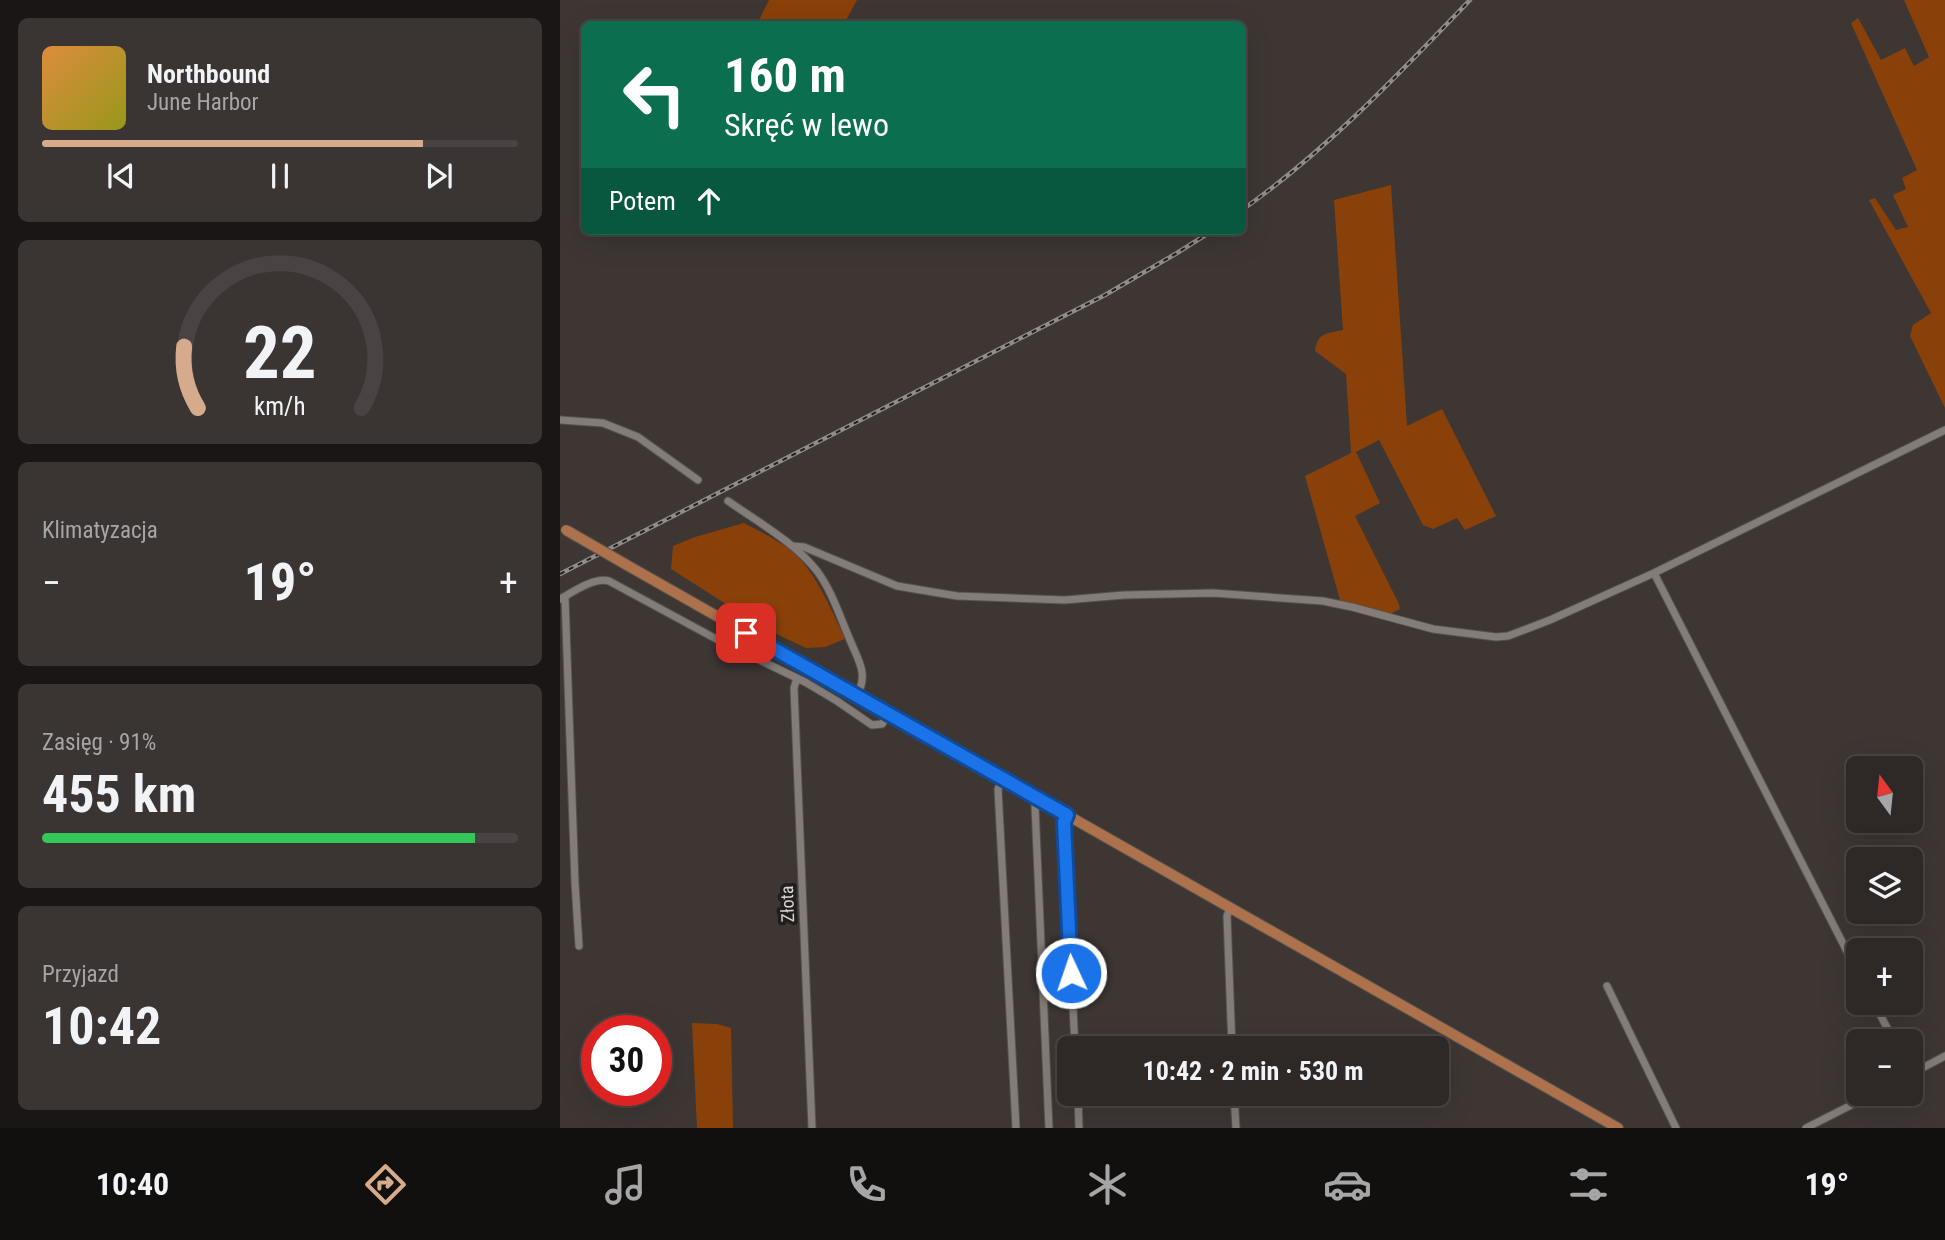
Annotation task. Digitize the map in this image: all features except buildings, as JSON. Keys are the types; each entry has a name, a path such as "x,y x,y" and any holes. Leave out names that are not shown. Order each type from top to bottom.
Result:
{"main road":[{"path":"563,529 1618,1128"}],"street":[{"path":"560,420 603,423 638,437 698,480"},
{"path":"792,547 804,547 897,586 957,596 1065,600 1124,595 1213,593 1323,601 1433,629 1496,637 1508,636 1654,573 1945,429"},
{"path":"728,501 792,547 817,571 832,596 862,670 863,686 857,695"},
{"path":"1654,573 1846,949"},
{"path":"579,946 562,598 596,581 609,581 720,641 797,678 872,725 882,724 889,713"},
{"name":"Złota","path":"797,678 794,688 812,1128"},
{"path":"1003,779 998,789 1016,1128"},
{"path":"1038,798 1034,806 1049,1128"},
{"path":"1067,815 1064,822 1074,1036"},
{"path":"1230,908 1227,916 1232,1036"},
{"path":"1607,986 1676,1128"},
{"path":"1923,1068 1945,1056"},
{"path":"1078,1106 1079,1128"},
{"path":"1235,1106 1236,1128"},
{"path":"1806,1128 1849,1106"}],"shaded area":[{"path":"769,0 857,0 846,21 758,21"},
{"path":"1904,0 1945,0 1945,408 1910,336 1913,325 1931,313 1869,200 1875,198 1896,230 1908,227 1893,195 1906,189 1902,178 1917,170 1851,23 1858,18 1881,60 1905,48 1914,66 1929,57"},
{"path":"1391,185 1407,426 1442,409 1496,516 1465,530 1457,518 1433,529 1423,525 1379,440 1356,452 1380,503 1355,516 1399,604 1400,609 1388,615 1340,600 1305,476 1351,453 1346,374 1315,351 1321,337 1343,330 1334,200"},
{"path":"744,523 780,543 799,558 819,587 845,639 825,647 806,648 762,627 671,569 673,546"},
{"path":"692,1023 717,1024 731,1028 733,1128 697,1128"}],"railway":[{"path":"1246,207 1333,137 1389,84 1470,0"},
{"path":"560,574 1105,295 1206,235"}],"route":[{"path":"746,633 1067,815 1064,822 1071,973"}]}
